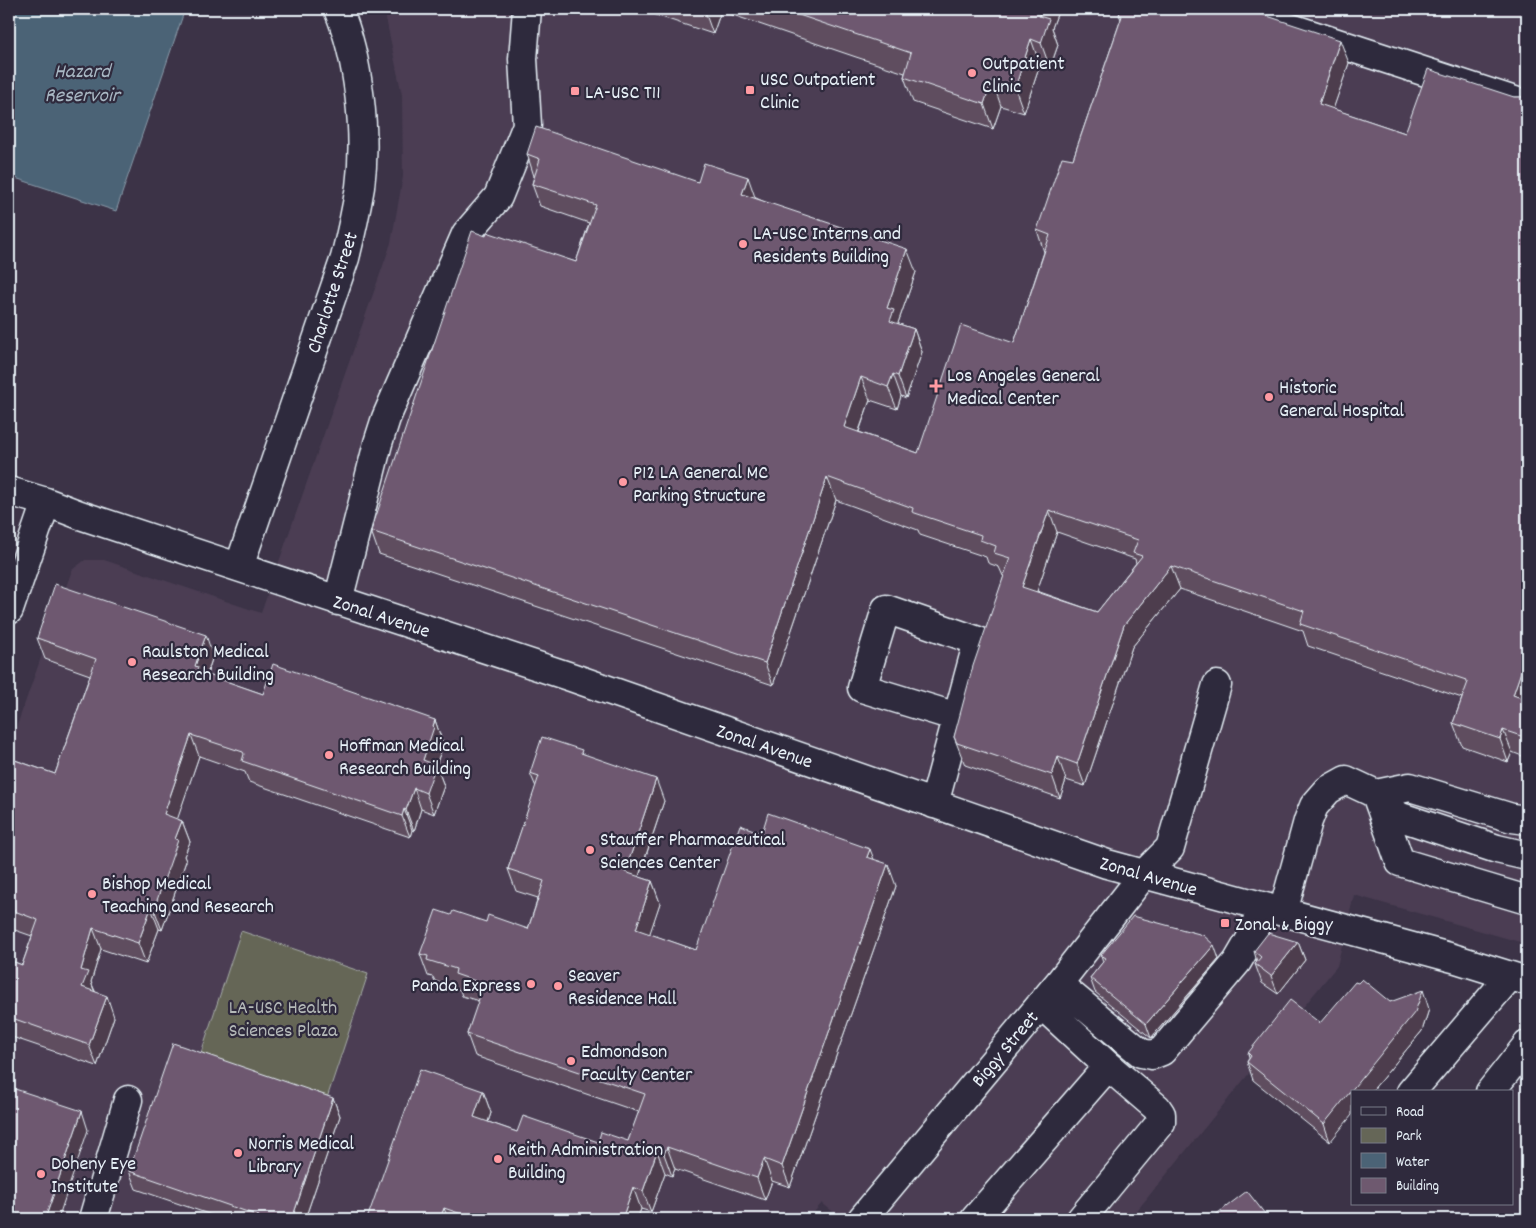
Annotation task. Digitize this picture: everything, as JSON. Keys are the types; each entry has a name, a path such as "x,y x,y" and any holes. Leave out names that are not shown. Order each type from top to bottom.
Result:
{"street":[{"name":"Charlotte Street","path":"239,567 345,258 354,221 360,184 362,148 360,106 353,58 338,9"},
{"path":"338,601 386,418 466,234 498,197 528,125 523,59 527,9"},
{"path":"1233,9 1527,105"},
{"name":"Zonal Avenue","path":"9,491 572,677 1107,864 1453,958 1519,978"},
{"path":"9,610 46,502"},
{"path":"934,804 958,717 978,641 886,608 862,688 958,717"},
{"name":"Biggy Street","path":"862,1219 1058,984 1144,874 1170,848 1217,685"},
{"path":"1058,984 1141,1053 1152,1055 1162,1051 1237,962 1251,938 1273,910 1314,806 1328,790 1346,780 1376,794 1398,816 1498,849 1527,856"},
{"path":"1376,794 1410,787 1512,818 1527,820"},
{"path":"1376,794 1400,862 1527,900"},
{"path":"1413,1090 1519,978"},
{"path":"1040,1004 1157,1108 1161,1114 1162,1122 1081,1219"},
{"path":"1492,1090 1527,1045"},
{"path":"974,1219 1101,1059"},
{"path":"93,1219 128,1100"}],"shaded area":[{"path":"384,9 1527,9 1527,944 1354,895 1337,966 1130,1219 842,1219 822,1203 808,1219 9,1219 9,748 72,570 85,560 104,560 261,613 391,243 403,177 402,95"}],"green space":[{"name":"LA-USC Health Sciences Plaza","path":"241,931 368,974 325,1104 198,1062"}],"water":[{"name":"Hazard Reservoir","path":"9,9 185,9 116,211 9,176"}],"building":[{"path":"781,9 1041,9 1039,16 1049,19 1041,43 1031,39 1015,88 992,80 984,104 904,77 911,53"},
{"path":"1121,9 1246,9 1340,40 1319,104 1405,133 1428,69 1514,97 1522,97 1527,94 1527,654 1513,695 1527,700 1527,738 1503,730 1500,739 1453,723 1468,682 1465,682 1466,680 1300,624 1304,611 1171,566 1124,625 1077,764 1058,757 1052,775 957,743 954,737 973,666 1010,558 994,553 996,546 980,540 981,535 912,512 913,508 827,477 765,663 371,531 472,231 486,236 487,232 576,262 596,205 532,184 540,159 527,154 536,127 698,182 704,163 748,177 742,194 907,249 887,308 894,310 890,321 914,329 898,376 893,374 888,387 861,377 844,427 918,453 961,325 1014,343 1050,235 1037,230 1062,157 1073,159 1122,16 1119,15","holes":["1049,510 1138,540 1133,553 1142,556 1097,612 1022,587"]},
{"path":"55,584 206,635 195,666 198,667 197,671 263,694 273,664 435,720 423,760 436,765 426,793 414,788 402,816 242,761 243,752 191,735 164,814 182,821 175,839 178,840 154,909 151,908 138,943 93,928 81,970 88,972 82,987 107,996 89,1045 9,1017 9,960 22,965 38,920 9,909 9,758 55,774 96,659 37,638"},
{"path":"542,737 582,750 581,753 656,779 625,872 652,881 636,929 696,950 740,825 762,833 768,813 870,849 867,857 888,864 782,1166 764,1159 757,1178 667,1147 664,1154 657,1151 643,1191 633,1187 622,1219 476,1219 444,1208 440,1219 367,1219 420,1069 483,1091 474,1117 517,1132 523,1116 598,1142 601,1132 628,1141 645,1094 467,1034 484,984 455,974 456,969 427,960 428,956 420,954 436,910 451,915 453,911 486,922 488,915 528,929 544,881 508,869 539,776 530,773"},
{"path":"1133,916 1203,935 1214,945 1146,1024 1090,978 1106,958 1101,955"},
{"path":"1268,933 1298,942 1271,976 1255,964 1261,957 1254,951"},
{"path":"1362,979 1390,1002 1423,990 1415,1012 1324,1124 1247,1062 1251,1056 1248,1053 1290,1000 1320,1023 1355,982 1358,983"},
{"name":"Norris Medical Library","path":"173,1043 333,1098 292,1219 258,1219 259,1216 129,1171"},
{"name":"Doheny Eye Institute","path":"9,1087 82,1111 45,1219 9,1219"},
{"path":"1247,1191 1269,1219 1210,1219"}],"place":[{"name":"Outpatient Clinic","path":"972,73"},
{"name":"USC Outpatient Clinic","path":"750,90"},
{"name":"LA-USC T11","path":"575,91"},
{"name":"LA-USC Interns and Residents Building","path":"743,244"},
{"name":"Los Angeles General Medical Center","path":"936,386"},
{"name":"Historic General Hospital","path":"1269,397"},
{"name":"P12 LA General MC Parking Structure","path":"623,482"},
{"name":"Raulston Medical Research Building","path":"132,662"},
{"name":"Hoffman Medical Research Building","path":"329,755"},
{"name":"Stauffer Pharmaceutical Sciences Center","path":"590,850"},
{"name":"Bishop Medical Teaching and Research","path":"92,894"},
{"name":"Zonal & Biggy","path":"1225,923"},
{"name":"Panda Express","path":"531,984"},
{"name":"Seaver Residence Hall","path":"558,986"},
{"name":"Edmondson Faculty Center","path":"571,1061"},
{"name":"Norris Medical Library","path":"238,1153"},
{"name":"Keith Administration Building","path":"498,1159"},
{"name":"Doheny Eye Institute","path":"41,1174"}]}
